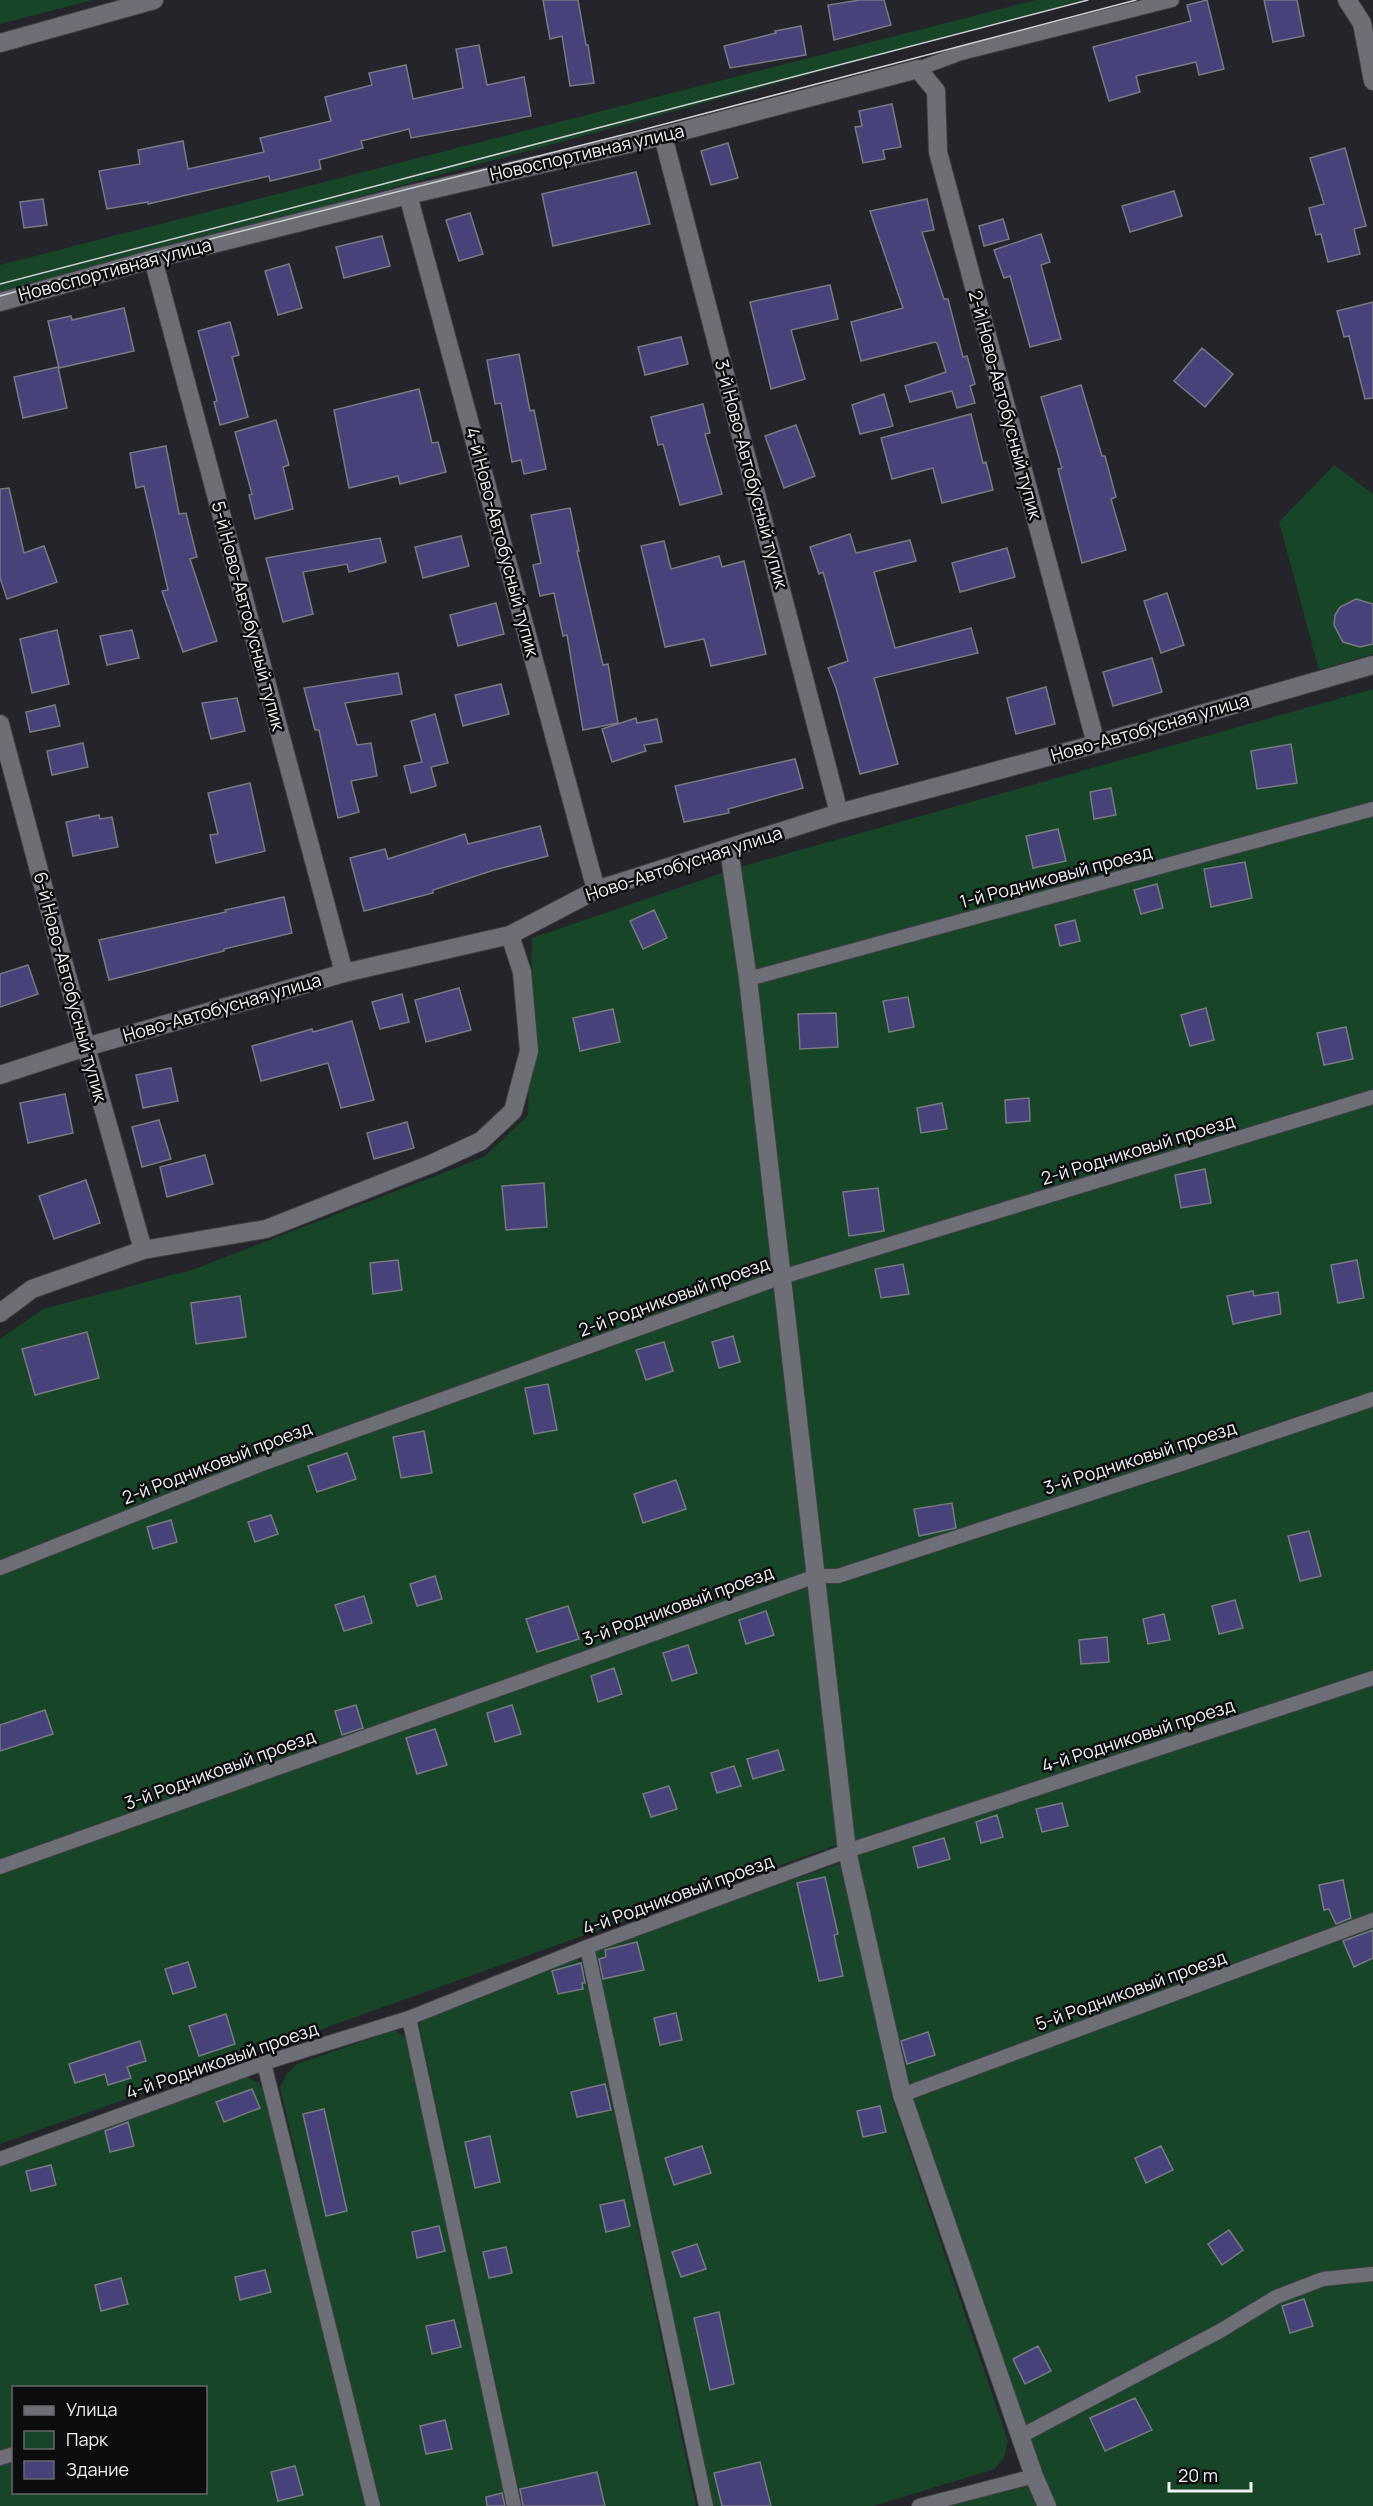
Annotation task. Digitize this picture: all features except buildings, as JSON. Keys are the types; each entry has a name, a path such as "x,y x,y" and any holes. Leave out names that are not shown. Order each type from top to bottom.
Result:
{"street":[{"path":"0,43 154,0"},
{"path":"1347,0 1362,23 1373,81"},
{"name":"Новоспортивная улица","path":"0,302 153,259 408,195 663,136 918,69"},
{"name":"2-й Ново-Автобусный тупик","path":"918,69 936,91 938,152 1096,744"},
{"name":"3-й Ново-Автобусный тупик","path":"663,136 839,813"},
{"name":"4-й Ново-Автобусный тупик","path":"408,195 596,890"},
{"name":"5-й Ново-Автобусный тупик","path":"153,259 344,973"},
{"name":"Ново-Автобусная улица","path":"0,1075 86,1047 344,973 510,935 596,890 839,813 1096,744 1373,665"},
{"name":"6-й Ново-Автобусный тупик","path":"0,724 143,1250"},
{"path":"729,849 748,979 847,1851 902,2095 1034,2476 1047,2506"},
{"path":"0,1313 32,1289 143,1250 266,1228 431,1164 482,1141 513,1111 529,1051 522,972 510,935"}],"lane":[{"name":"Новоспортивная улица","path":"918,69 961,53 1172,0"},
{"name":"1-й Родниковый проезд","path":"748,979 1373,809"},
{"name":"2-й Родниковый проезд","path":"0,1568 262,1464 782,1277 1373,1097"},
{"name":"3-й Родниковый проезд","path":"0,1867 816,1576 838,1576 1373,1399"},
{"name":"4-й Родниковый проезд","path":"0,2159 264,2063 409,2018 587,1947 847,1851 1373,1678"},
{"name":"5-й Родниковый проезд","path":"902,2095 1373,1920"},
{"path":"587,1947 706,2506"},
{"path":"409,2018 513,2506"},
{"path":"264,2063 373,2506"},
{"path":"1021,2436 1220,2331 1276,2297 1323,2279 1373,2274"},
{"path":"919,2506 1034,2476"}],"green space":[{"path":"0,0 93,0 0,24"},
{"path":"1036,0 1084,0 0,294 0,265"},
{"path":"1334,465 1373,494 1373,654 1319,670 1279,522"},
{"path":"1373,689 1373,2506 1057,2506 906,2092 854,1839 0,2144 0,1339 43,1309 192,1270 484,1157 528,1115 532,938 740,867"},
{"path":"838,1864 844,1869 892,2098 1008,2441 1004,2457 995,2469 873,2506 713,2506 593,1950 598,1946"},
{"path":"577,1958 583,1965 696,2506 522,2506 419,2025 424,2019"},
{"path":"395,2030 406,2038 507,2506 378,2506 280,2087 287,2074 297,2064"},
{"path":"244,2076 258,2082 264,2091 365,2506 0,2506 0,2165"},
{"path":"1036,2481 1044,2506 942,2506"}],"tram line":[{"path":"0,284 1088,0"},
{"path":"0,296 139,257 638,131 1136,0"}]}
